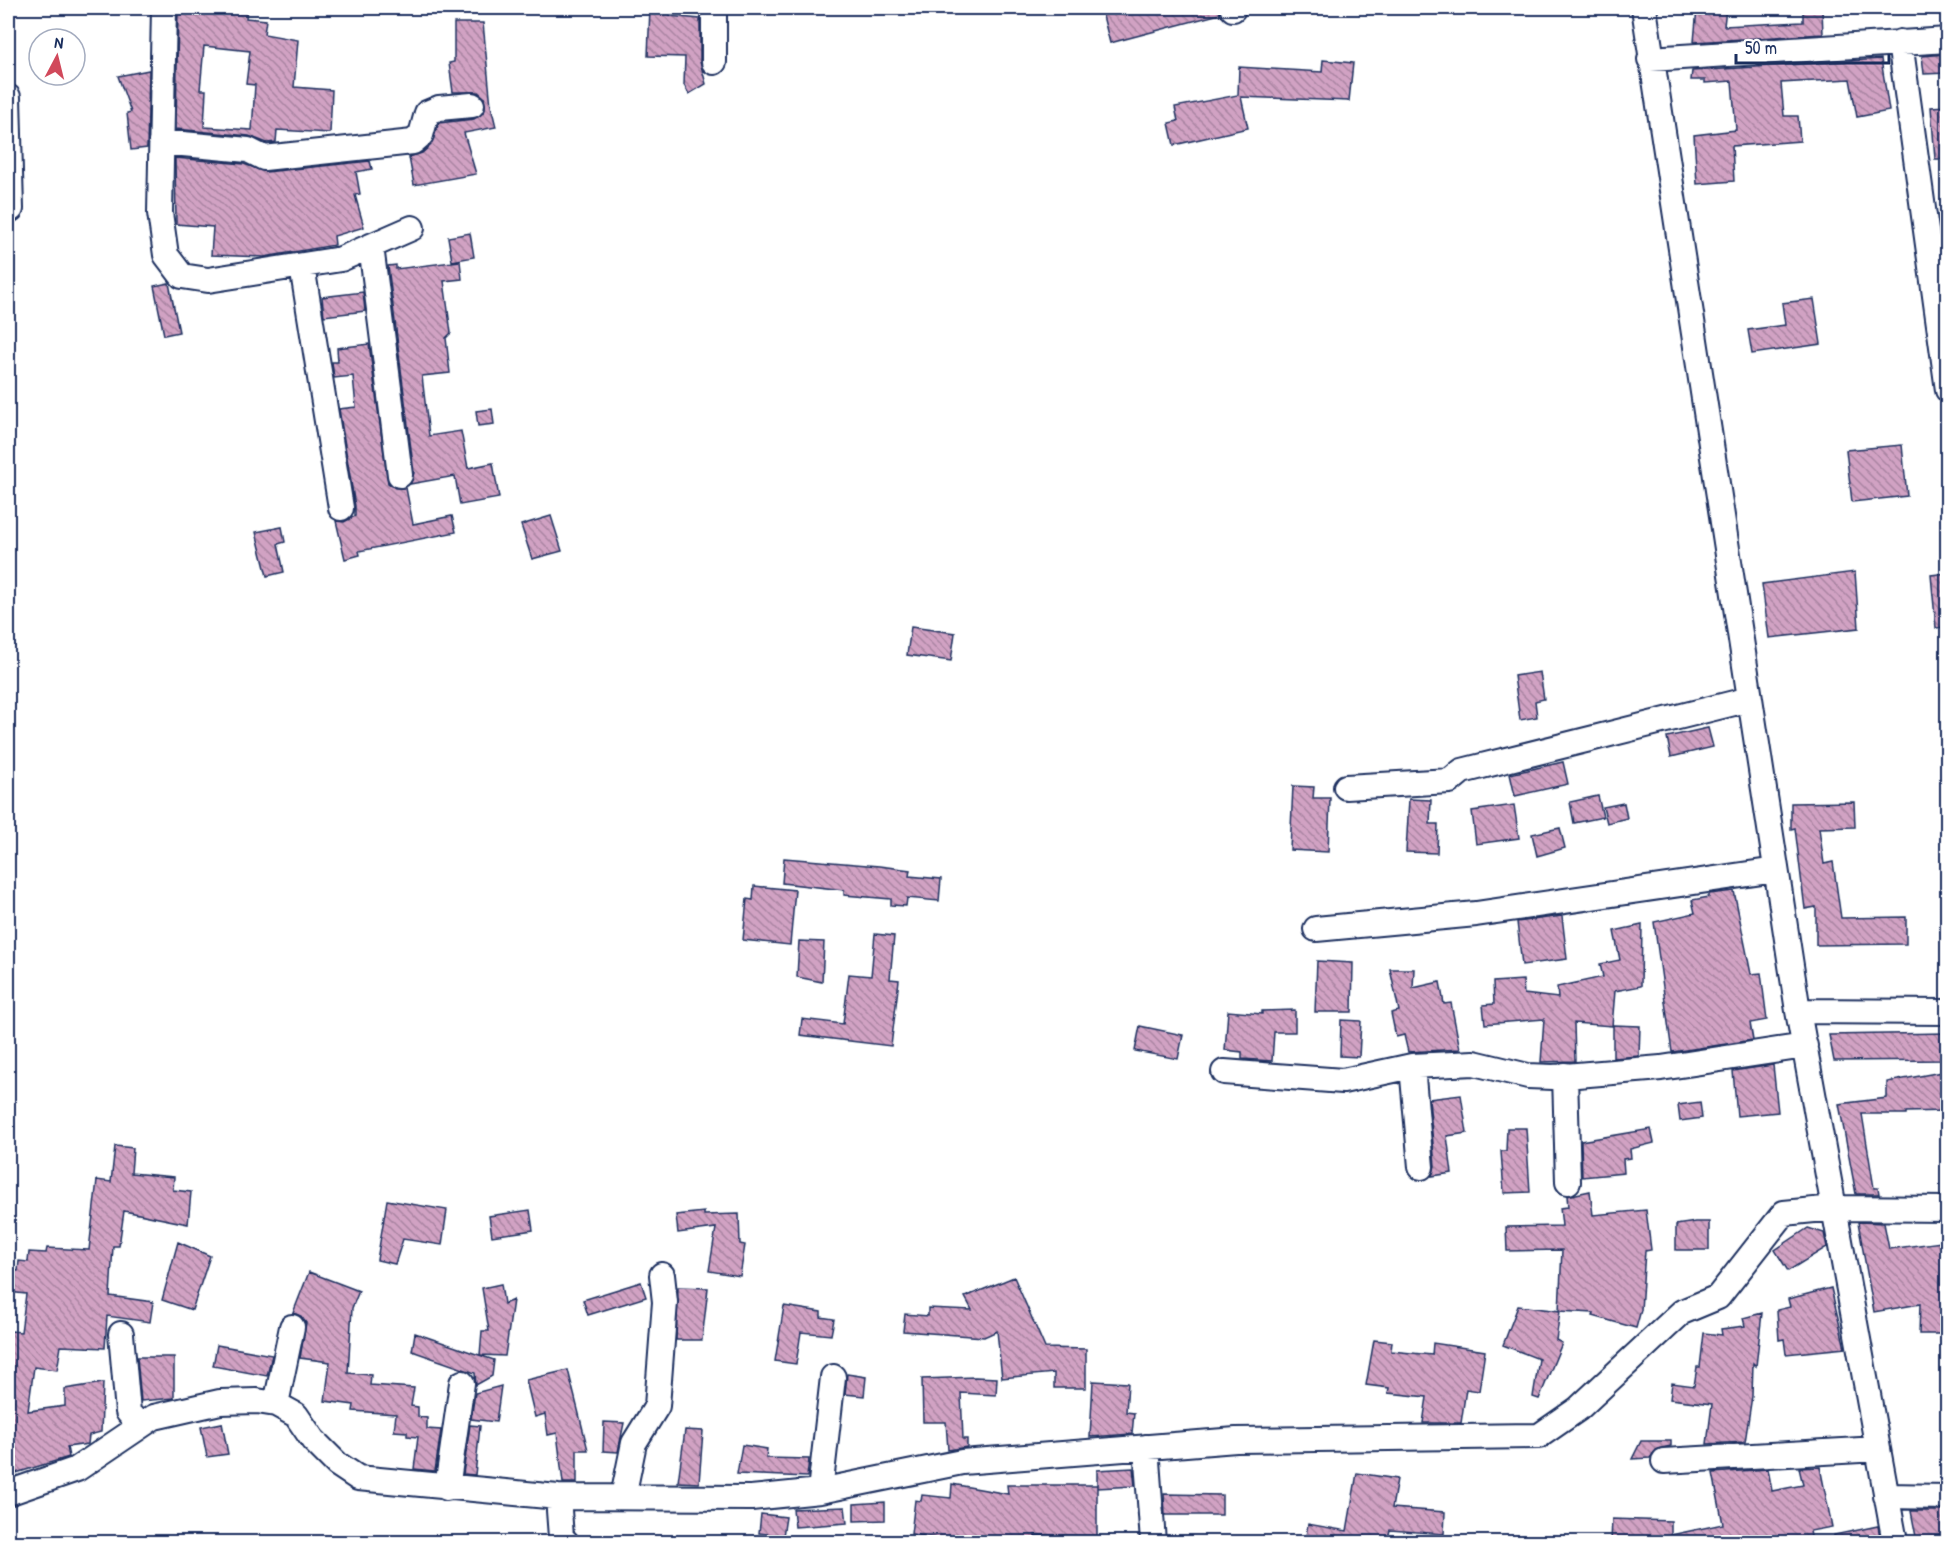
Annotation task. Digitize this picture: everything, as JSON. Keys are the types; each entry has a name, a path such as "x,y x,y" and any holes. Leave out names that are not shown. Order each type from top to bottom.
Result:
{"street":[{"path":"164,8 160,213 166,255 182,276 208,280 341,259 412,228"},
{"path":"714,8 714,62"},
{"path":"1644,8 1650,59 1798,1011 1895,1542"},
{"path":"1650,59 1947,40"},
{"path":"1900,42 1941,289 1947,390"},
{"path":"8,97 11,209"},
{"path":"162,142 248,150 264,158 340,152 413,142 421,135 427,113 440,108 472,105"},
{"path":"371,246 400,475"},
{"path":"302,266 341,508"},
{"path":"1346,788 1450,781 1462,771 1749,699"},
{"path":"1316,929 1476,914 1776,870"},
{"path":"1798,1011 1947,1012"},
{"path":"1224,1072 1343,1081 1412,1066 1474,1063 1528,1076 1553,1077 1661,1068 1805,1046"},
{"path":"1412,1066 1421,1167"},
{"path":"1565,1075 1568,1182"},
{"path":"8,1493 77,1469 154,1417 220,1402 257,1401 276,1404 296,1415 314,1440 337,1464 358,1478 558,1497 751,1498 820,1491 962,1462 1236,1440 1539,1436 1578,1409 1682,1312 1718,1297 1784,1213 1834,1208 1947,1209"},
{"path":"623,1497 634,1443 657,1406 665,1302 663,1275"},
{"path":"276,1404 292,1327"},
{"path":"121,1334 128,1412 140,1426"},
{"path":"820,1491 833,1377"},
{"path":"447,1488 462,1383"},
{"path":"1146,1448 1153,1542"},
{"path":"1664,1461 1878,1449"},
{"path":"1886,1496 1947,1497"},
{"path":"558,1497 561,1537 564,1542"}],"building":[{"path":"178,8 247,8 246,18 266,20 264,34 298,40 294,87 332,90 330,133 277,130 276,142 267,143 249,136 176,129","holes":["204,46 250,51 246,84 255,85 252,130 204,127 206,90 200,90"]},
{"path":"650,8 671,8 670,16 700,19 700,62 706,84 689,94 684,85 685,57 648,56"},
{"path":"1101,8 1219,8 1220,14 1110,43"},
{"path":"1697,8 1726,8 1724,26 1803,22 1803,11 1822,10 1823,34 1694,42"},
{"path":"454,23 483,23 491,106 496,127 464,133 476,174 414,185 409,157 422,153 430,146 439,123 474,119 485,110 484,97 478,92 453,92 449,63 454,62"},
{"path":"1947,54 1947,73 1924,74 1922,56"},
{"path":"1881,59 1889,111 1857,117 1850,79 1781,83 1784,116 1798,116 1800,141 1732,146 1734,181 1697,184 1694,135 1736,130 1732,81 1705,83 1705,80 1691,80 1692,71"},
{"path":"1323,60 1353,63 1349,101 1241,97 1248,128 1174,145 1169,123 1178,121 1175,107 1238,95 1239,67 1322,72"},
{"path":"149,70 147,148 131,150 127,113 131,112 118,76"},
{"path":"1947,106 1947,159 1935,159 1931,107"},
{"path":"175,158 244,164 266,172 370,161 372,169 356,172 360,194 355,195 364,227 334,236 335,245 264,257 211,255 213,227 176,224"},
{"path":"470,233 474,257 452,261 448,237"},
{"path":"460,261 462,279 444,281 451,333 446,338 450,373 422,376 429,436 461,431 468,468 493,463 499,498 460,505 455,476 410,484 414,473 388,266 396,265 396,269"},
{"path":"169,283 179,332 164,335 154,286"},
{"path":"363,292 365,311 324,316 322,297"},
{"path":"1814,299 1821,344 1752,354 1748,330 1785,325 1782,303"},
{"path":"369,344 388,483 395,488 406,488 413,524 452,516 456,532 359,551 360,555 345,559 336,521 344,522 355,516 355,506 339,409 356,407 353,376 334,378 332,362 338,362 337,348"},
{"path":"492,409 494,424 478,426 476,411"},
{"path":"1902,445 1907,496 1852,502 1846,450"},
{"path":"551,516 562,551 532,559 521,525"},
{"path":"282,527 285,542 278,544 284,572 267,576 256,532"},
{"path":"1855,572 1859,628 1769,638 1762,584"},
{"path":"1947,573 1947,627 1936,628 1931,575"},
{"path":"911,627 955,633 951,661 907,655"},
{"path":"1540,672 1544,699 1535,701 1537,717 1520,720 1514,676"},
{"path":"1708,728 1713,747 1671,757 1667,737"},
{"path":"1563,762 1568,784 1515,796 1510,774"},
{"path":"1293,786 1314,787 1313,798 1330,798 1328,852 1290,850"},
{"path":"1598,796 1603,817 1574,823 1570,802"},
{"path":"1409,799 1431,800 1430,824 1438,824 1437,853 1406,852"},
{"path":"1854,802 1855,827 1819,828 1824,864 1833,862 1841,918 1906,917 1906,944 1816,945 1816,907 1805,909 1795,828 1791,829 1791,803"},
{"path":"1624,803 1627,818 1607,823 1603,807"},
{"path":"1514,805 1519,838 1476,844 1472,811"},
{"path":"1560,828 1565,848 1537,856 1532,834"},
{"path":"784,858 910,870 909,876 941,879 939,901 907,898 906,906 891,905 891,899 844,895 844,890 782,883"},
{"path":"754,886 795,890 790,945 743,940 747,899 753,900"},
{"path":"1734,891 1751,974 1761,973 1767,1020 1750,1023 1753,1040 1672,1052 1654,922 1695,913 1692,900 1709,897 1709,894"},
{"path":"1562,916 1567,959 1522,965 1517,922"},
{"path":"1642,925 1641,986 1615,991 1612,1026 1574,1023 1575,1061 1541,1062 1544,1019 1485,1024 1483,1005 1494,1004 1493,982 1523,980 1524,994 1558,998 1557,987 1603,977 1600,964 1620,960 1614,931"},
{"path":"875,934 894,936 890,979 899,980 891,1046 800,1035 802,1019 843,1024 849,974 871,976"},
{"path":"799,941 824,942 822,982 797,977"},
{"path":"1317,961 1353,963 1352,1012 1315,1012"},
{"path":"1390,969 1414,969 1413,988 1440,982 1444,1004 1451,1003 1460,1049 1408,1052 1404,1035 1396,1037 1391,1013 1399,1011"},
{"path":"1295,1010 1295,1032 1274,1032 1272,1061 1242,1059 1242,1052 1225,1050 1228,1011 1262,1014 1262,1011"},
{"path":"1341,1020 1361,1021 1359,1057 1340,1056"},
{"path":"1613,1025 1640,1026 1639,1056 1613,1058"},
{"path":"1140,1026 1183,1035 1178,1059 1135,1051"},
{"path":"1947,1033 1947,1060 1834,1061 1829,1035"},
{"path":"1773,1065 1778,1112 1737,1116 1733,1071"},
{"path":"1947,1071 1945,1111 1862,1114 1874,1188 1878,1188 1879,1194 1856,1194 1839,1104 1887,1098 1887,1082"},
{"path":"1461,1095 1467,1133 1447,1136 1452,1173 1432,1176 1435,1166 1429,1099"},
{"path":"1700,1102 1702,1118 1680,1121 1678,1105"},
{"path":"1507,1128 1526,1128 1530,1192 1504,1193 1501,1151 1506,1151"},
{"path":"1651,1129 1654,1143 1630,1149 1631,1158 1623,1159 1624,1173 1582,1177 1581,1141"},
{"path":"115,1146 133,1148 131,1173 174,1177 173,1190 191,1192 188,1224 124,1211 119,1246 113,1246 110,1296 153,1302 150,1322 107,1316 105,1348 61,1346 57,1370 34,1367 28,1411 65,1406 65,1389 103,1383 101,1432 89,1435 88,1444 67,1447 69,1457 16,1473 8,1428 8,1339 10,1340 11,1331 21,1332 26,1294 8,1292 8,1270 18,1271 19,1261 28,1262 29,1252 46,1253 47,1248 89,1250 97,1180 111,1182"},
{"path":"1590,1191 1593,1215 1646,1210 1651,1250 1645,1251 1641,1310 1636,1328 1593,1316 1594,1313 1559,1311 1562,1250 1507,1251 1506,1227 1562,1226 1560,1208 1568,1207 1567,1196"},
{"path":"387,1200 447,1210 442,1245 403,1239 395,1264 377,1260"},
{"path":"530,1210 533,1230 492,1236 489,1216"},
{"path":"704,1212 704,1215 739,1214 740,1244 745,1245 740,1276 709,1271 716,1228 678,1233 676,1215"},
{"path":"1709,1222 1709,1250 1676,1250 1676,1225"},
{"path":"1858,1222 1884,1223 1889,1249 1941,1242 1947,1286 1947,1334 1919,1334 1920,1304 1874,1312"},
{"path":"1808,1228 1824,1233 1827,1247 1788,1271 1775,1250"},
{"path":"178,1242 210,1256 192,1310 162,1300"},
{"path":"309,1272 359,1291 352,1308 348,1373 371,1375 370,1385 414,1388 411,1406 418,1407 418,1417 427,1418 427,1429 441,1430 435,1471 414,1469 418,1437 407,1436 407,1432 394,1431 396,1414 353,1411 354,1405 325,1401 330,1362 300,1358 306,1323 301,1316 293,1313"},
{"path":"1014,1277 1045,1348 1086,1349 1086,1388 1054,1388 1054,1373 1002,1378 997,1331 984,1337 903,1331 905,1314 928,1316 928,1308 972,1310 965,1297"},
{"path":"641,1282 646,1297 588,1315 583,1300"},
{"path":"501,1284 504,1304 513,1300 505,1356 480,1355 482,1331 489,1331 482,1288"},
{"path":"678,1287 708,1288 702,1340 676,1340"},
{"path":"1831,1288 1845,1348 1786,1354 1784,1339 1779,1340 1777,1310 1790,1307 1788,1299"},
{"path":"784,1306 821,1312 821,1317 834,1319 831,1335 801,1332 796,1364 775,1361"},
{"path":"1518,1306 1560,1311 1556,1340 1562,1343 1539,1399 1533,1397 1539,1359 1503,1345"},
{"path":"1762,1313 1756,1366 1753,1363 1752,1396 1745,1442 1707,1444 1712,1404 1670,1399 1672,1383 1694,1386 1697,1367 1700,1367 1704,1333 1722,1335 1721,1329 1745,1326 1743,1318"},
{"path":"415,1333 494,1360 492,1376 476,1385 475,1373 412,1351"},
{"path":"1374,1340 1392,1342 1391,1351 1432,1355 1433,1343 1485,1351 1479,1391 1466,1389 1461,1423 1423,1423 1427,1397 1388,1393 1389,1388 1366,1385"},
{"path":"217,1345 272,1355 267,1376 213,1366"},
{"path":"137,1357 174,1357 174,1398 141,1401"},
{"path":"568,1370 588,1450 577,1450 577,1483 563,1483 557,1433 548,1435 545,1414 535,1417 526,1380"},
{"path":"847,1374 866,1377 864,1396 845,1394"},
{"path":"997,1378 996,1395 961,1393 963,1439 967,1439 967,1447 948,1450 946,1422 923,1422 922,1379"},
{"path":"1093,1381 1128,1383 1126,1412 1134,1413 1132,1434 1090,1437"},
{"path":"501,1386 496,1422 471,1419 475,1393"},
{"path":"604,1422 624,1423 618,1452 603,1451"},
{"path":"222,1423 228,1454 207,1457 201,1427"},
{"path":"470,1425 480,1426 475,1475 463,1474"},
{"path":"685,1430 703,1431 699,1483 678,1482"},
{"path":"1641,1441 1671,1441 1671,1446 1657,1449 1650,1458 1632,1459"},
{"path":"742,1445 767,1449 766,1458 809,1459 807,1477 737,1474"},
{"path":"1820,1467 1832,1527 1810,1531 1812,1542 1611,1542 1612,1519 1671,1521 1671,1535 1723,1524 1713,1473 1768,1469 1772,1491 1803,1485 1799,1468"},
{"path":"1133,1468 1135,1486 1097,1488 1097,1470"},
{"path":"1357,1473 1397,1479 1392,1508 1445,1512 1444,1534 1390,1530 1387,1542 1305,1542 1308,1524 1347,1531"},
{"path":"952,1484 1008,1494 1007,1485 1097,1485 1097,1536 1035,1535 1035,1542 963,1542 911,1534 915,1500 921,1501 922,1495 951,1498"},
{"path":"1164,1494 1222,1495 1222,1515 1165,1515"},
{"path":"885,1502 885,1520 854,1521 854,1504"},
{"path":"845,1507 847,1523 795,1527 793,1509"},
{"path":"1911,1511 1947,1511 1947,1528 1943,1528 1946,1542 1917,1542"},
{"path":"761,1514 786,1517 783,1536 759,1533"},
{"path":"1878,1526 1881,1542 1834,1542 1834,1535"}]}
